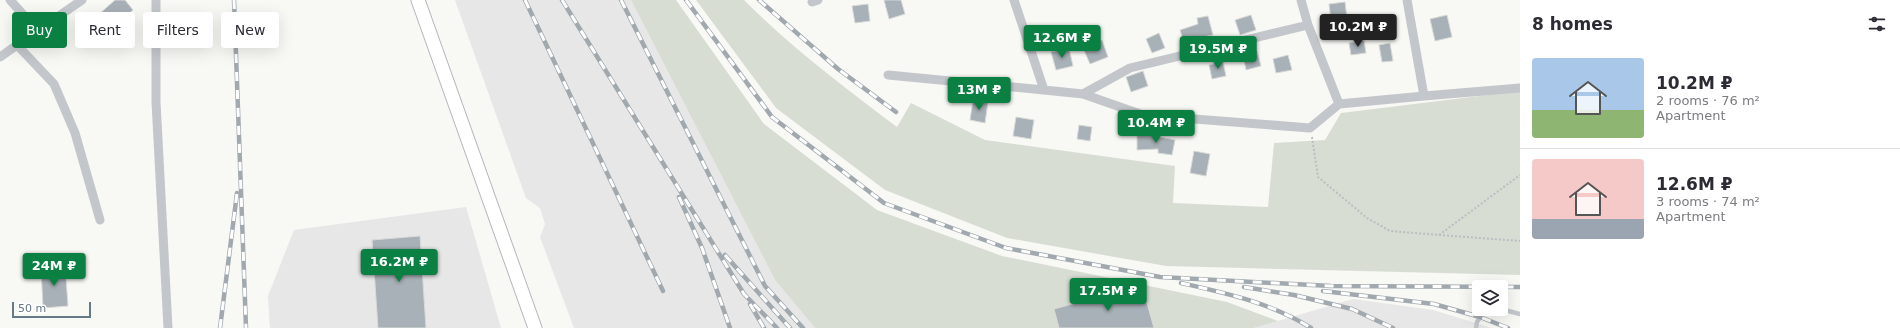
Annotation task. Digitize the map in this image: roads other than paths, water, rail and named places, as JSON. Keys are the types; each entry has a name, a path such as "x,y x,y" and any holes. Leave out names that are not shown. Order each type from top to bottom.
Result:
{"street":[{"path":"10,0 21,12"},
{"path":"65,12 82,0"},
{"path":"156,0 156,102 168,328"},
{"path":"418,0 535,328"},
{"path":"1014,0 1044,90"},
{"path":"1301,0 1308,25 1339,104"},
{"path":"1407,0 1424,96"},
{"path":"1084,94 1130,68 1308,25"},
{"path":"0,57 14,48"},
{"path":"19,48 54,84 75,133 100,220"},
{"path":"888,75 1084,94 1143,115 1310,128 1339,104 1520,88"}],"lane":[{"path":"1508,311 1520,314"},
{"path":"1476,328 1477,322 1481,316"}],"railway":[{"path":"234,0 246,328"},
{"path":"525,0 663,291"},
{"path":"562,0 744,294 777,328"},
{"path":"621,0 765,286 803,328"},
{"path":"686,0 772,117 884,203 1006,248 1160,277 1331,286 1520,287"},
{"path":"759,0 838,69 896,112"},
{"path":"220,328 237,193"},
{"path":"679,197 702,248 730,328"},
{"path":"725,255 790,328"},
{"path":"1181,283 1231,295 1264,305 1296,319 1311,328"},
{"path":"1244,287 1294,295 1352,309 1393,328"},
{"path":"1323,291 1434,304 1480,317 1508,328"},
{"path":"750,304 764,328"}]}
